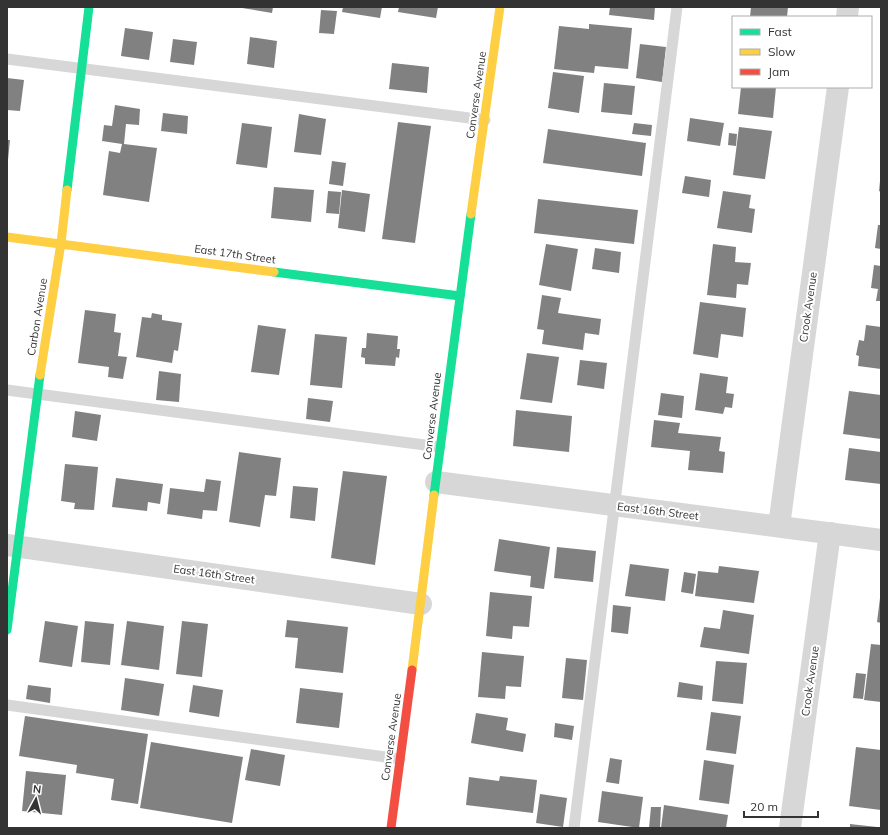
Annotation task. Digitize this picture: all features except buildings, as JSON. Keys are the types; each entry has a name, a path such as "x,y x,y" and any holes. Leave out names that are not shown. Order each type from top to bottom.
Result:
{"street":[{"name":"Carbon Avenue","path":"7,630 12,546 61,243 90,7"},
{"name":"Converse Avenue","path":"391,828 460,296 500,7"},
{"name":"Crook Avenue","path":"779,526 838,88"},
{"name":"East 17th Street","path":"7,237 460,296"},
{"name":"East 16th Street","path":"436,482 881,540"},
{"name":"Crook Avenue","path":"790,828 830,533"},
{"name":"East 16th Street","path":"12,546 421,604"}],"lane":[{"path":"574,828 677,7"},
{"path":"7,58 485,120"},
{"path":"7,390 440,447"},
{"path":"7,705 400,759"}],"traffic: fast":[{"path":"67,190 89,7"},
{"path":"434,495 471,214"},
{"path":"274,272 460,296"},
{"path":"7,630 40,375"}],"traffic: slow":[{"path":"471,214 500,7"},
{"path":"40,375 61,243 67,190"},
{"path":"7,237 274,272"},
{"path":"412,670 434,495"}],"traffic: jam":[{"path":"391,828 412,670"}]}
